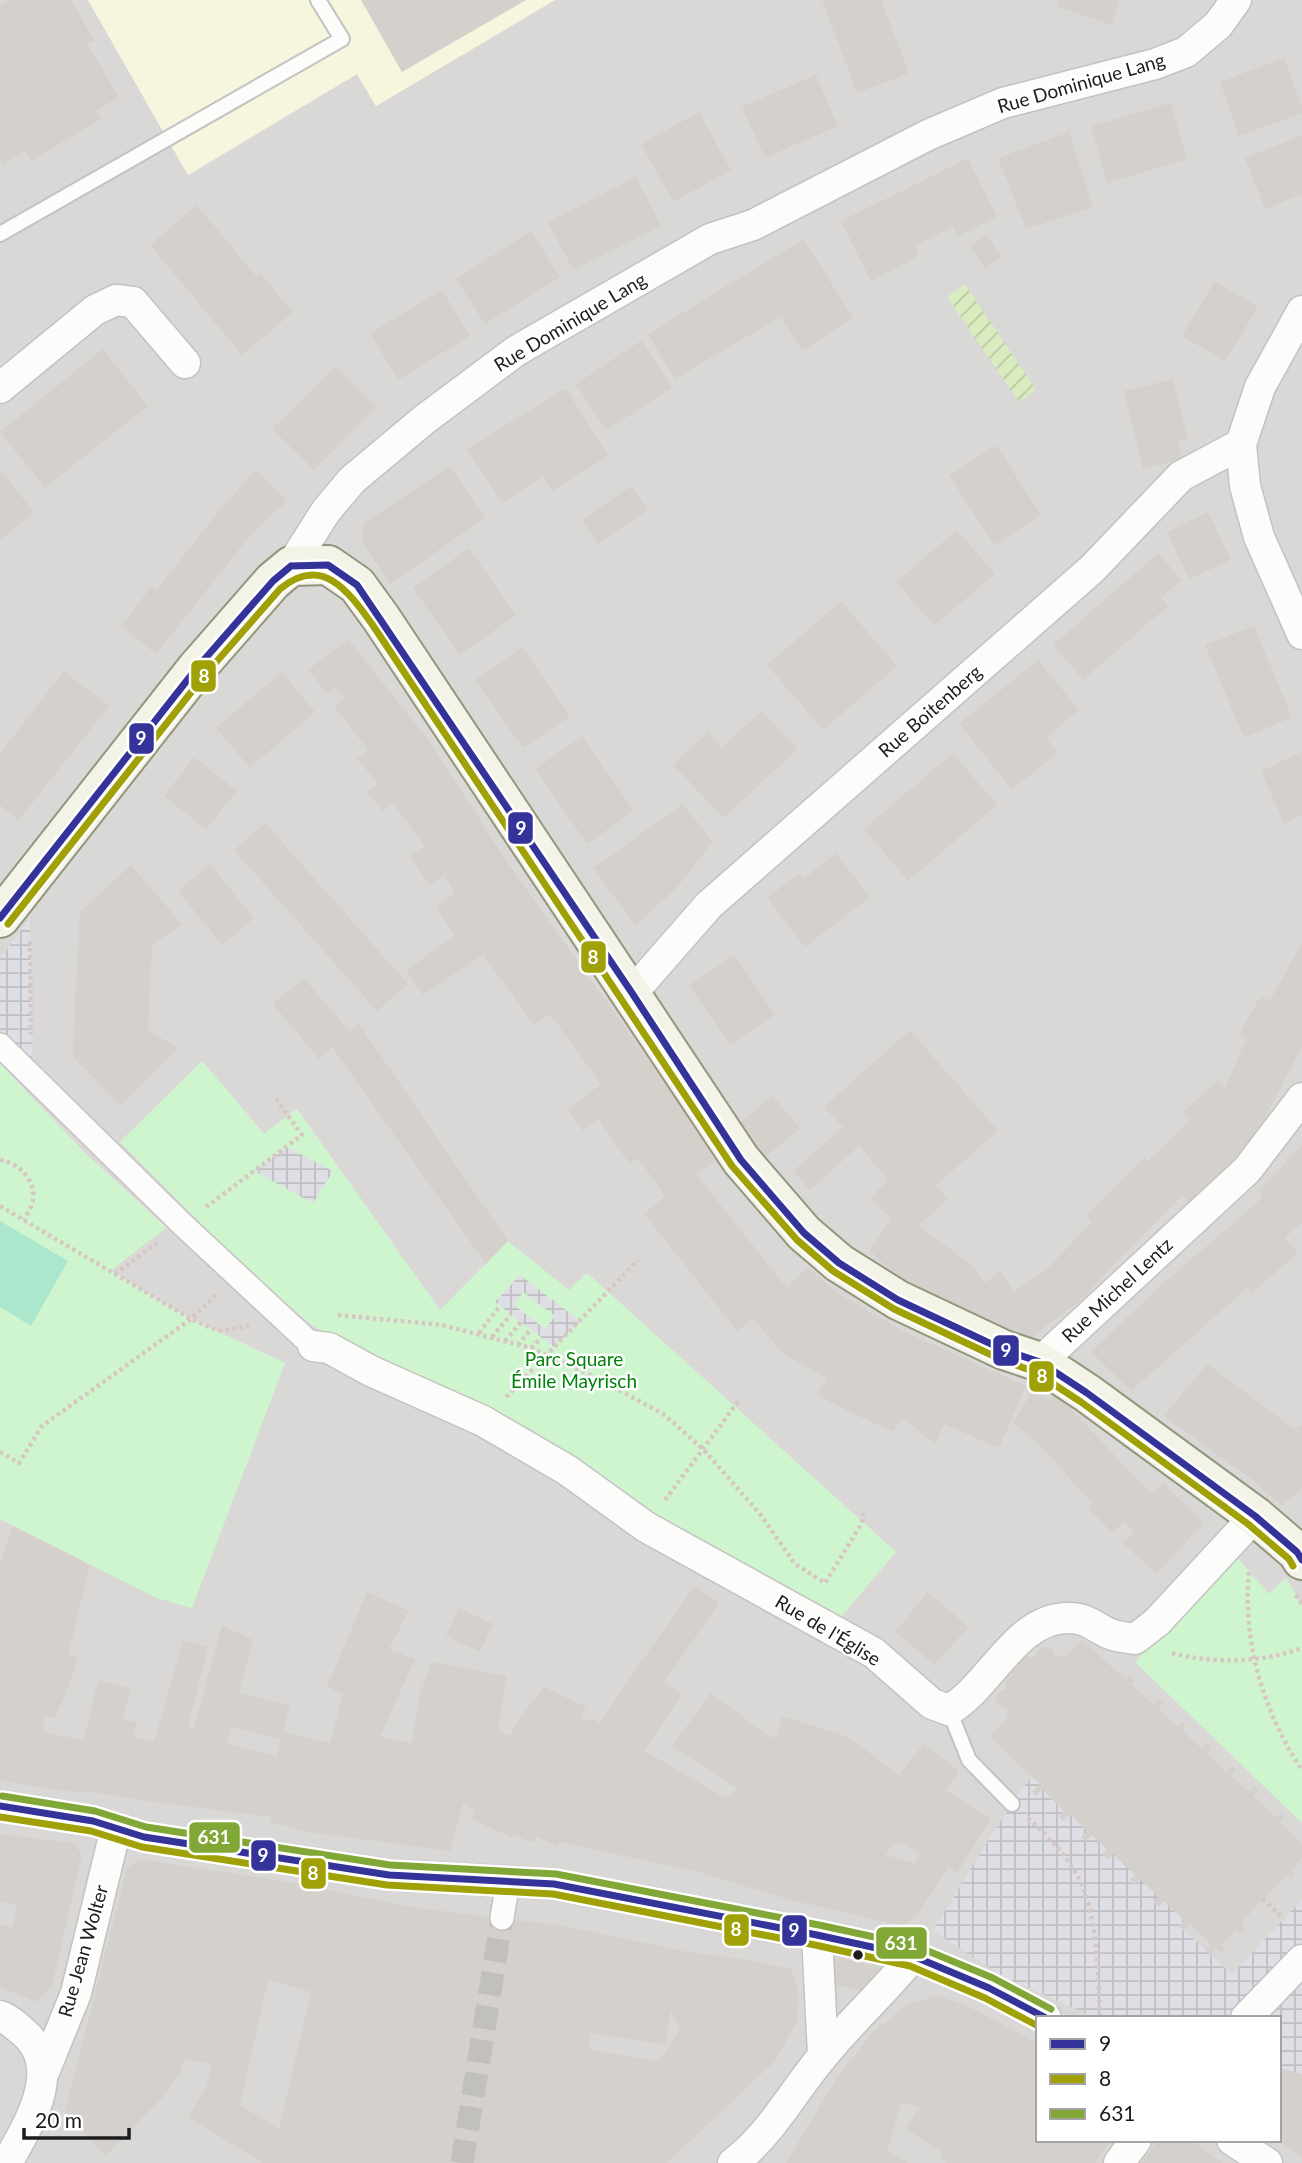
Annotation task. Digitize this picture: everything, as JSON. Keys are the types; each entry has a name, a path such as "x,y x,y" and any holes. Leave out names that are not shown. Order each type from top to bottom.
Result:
{"main road":[{"path":"291,566 328,565 357,585 632,993 741,1160 804,1234 839,1263 898,1300 1004,1350 1040,1362 1087,1393 1255,1516 1297,1552 1302,1560"},
{"name":"Rue Dominique Lang","path":"15,925 196,669 273,581 291,566"}],"street":[{"name":"Rue Dominique Lang","path":"291,566 326,511 352,480 425,419 516,351 710,239 753,225 928,135 1003,103 1155,64 1186,51 1218,26 1236,0"},
{"path":"0,388 94,310 116,300 133,302 185,363"},
{"path":"1302,311 1260,387 1241,444 1245,486 1259,537 1302,634"},
{"name":"Rue Boitenberg","path":"632,993 709,905 1092,569 1181,476 1241,444"},
{"path":"0,1045 182,1224 313,1346"},
{"name":"Rue Michel Lentz","path":"1040,1362 1247,1170 1302,1098"},
{"name":"Rue de l'Église","path":"313,1346 329,1348 371,1371 483,1420 566,1470 646,1527 873,1653 932,1704 949,1710"},
{"path":"949,1710 965,1701 1027,1633 1048,1619 1071,1617 1093,1623 1112,1635 1135,1639 1157,1622 1255,1516"},
{"path":"0,1806 93,1821 144,1836 389,1875 554,1884 817,1935 913,1956 989,1988 1042,2016"},
{"name":"Rue Jean Wolter","path":"7,2163 36,2110 44,2072 76,1993 116,1828"},
{"path":"502,1918 508,1881"},
{"path":"817,1935 823,2055"},
{"path":"733,2163 750,2150 823,2055 913,1956"},
{"path":"1248,2016 1302,1960"},
{"path":"0,2016 34,2041 44,2072"},
{"path":"1119,2163 1135,2142"},
{"path":"1235,2142 1267,2163"}],"lane":[{"path":"0,234 342,39 318,0"},
{"path":"949,1710 969,1760 1012,1804"}],"path":[{"path":"15,925 32,1075"},
{"path":"115,1274 302,1135 276,1099"},
{"path":"0,1160 14,1162 29,1178 34,1200 24,1220"},
{"path":"0,1206 191,1319 218,1331 323,1315 362,1316 442,1325 479,1333 547,1355 599,1379 663,1414 703,1449 760,1514 794,1564 825,1583 862,1523 863,1513"},
{"path":"483,1420 638,1260"},
{"path":"0,1452 19,1463 41,1426 191,1319 236,1274"},
{"path":"479,1333 500,1306"},
{"path":"492,1337 511,1314"},
{"path":"505,1341 521,1322"},
{"path":"518,1345 531,1329"},
{"path":"531,1348 541,1338"},
{"path":"646,1527 740,1399"},
{"path":"1250,1559 1248,1622 1254,1660 1267,1705 1287,1748 1302,1770"},
{"path":"1135,1639 1174,1654 1216,1661 1254,1660 1302,1648"},
{"path":"1012,1804 1048,1836 1078,1877 1092,1919 1100,2016"},
{"path":"1263,1899 1284,1919"}],"shaded area":[{"path":"0,0 88,0 188,175 357,74 376,106 555,0 1302,0 1302,2163 0,2163 0,1519 157,1598 285,1363 191,1319 109,1270 166,1227 86,1154 0,1064","holes":["202,1061 264,1134 297,1109 440,1311 569,1290 587,1273 895,1552 120,1142"]},
{"path":"88,0 555,0 376,106 357,74 188,175"},
{"path":"30,918 32,1075 0,1045 0,959"},
{"path":"287,1147 333,1171 313,1203 254,1171"},
{"path":"520,1275 580,1321 554,1347 495,1302","holes":["523,1292 555,1316 545,1329 514,1305"]},
{"path":"1031,1777 1040,1784 1032,1792 1036,1796 1042,1789 1064,1811 1059,1817 1063,1821 1070,1814 1087,1831 1082,1838 1086,1841 1092,1835 1113,1854 1135,1875 1130,1880 1134,1884 1140,1879 1159,1897 1154,1902 1159,1906 1164,1901 1184,1920 1179,1926 1232,1974 1302,1900 1302,2074 1281,2069 1281,2016 1092,2016 1004,1977 933,1931 996,1828"}],"green space":[{"path":"965,284 1036,390 1019,402 947,297"},
{"name":"Parc Square Émile Mayrisch","path":"202,1061 264,1134 297,1109 440,1310 508,1241 569,1290 587,1273 896,1552 840,1618 309,1323 243,1266 120,1142"},
{"path":"0,1064 86,1154 166,1228 110,1271 191,1319 285,1363 192,1608 157,1598 0,1519"},
{"path":"0,1221 68,1261 31,1326 0,1307"},
{"path":"1235,1555 1269,1594 1286,1578 1302,1604 1302,1823 1135,1662"}],"building":[{"path":"9,0 71,0 94,40 87,44 119,97 96,111 101,119 31,161 26,151 3,164 0,159 0,5"},
{"path":"361,0 526,0 402,72"},
{"path":"822,0 881,0 909,73 857,93"},
{"path":"1058,0 1120,0 1112,25 1056,6"},
{"path":"1284,58 1302,113 1239,136 1220,82"},
{"path":"816,75 838,126 765,158 742,107"},
{"path":"1171,103 1187,159 1107,183 1091,126"},
{"path":"699,112 731,170 673,202 641,144"},
{"path":"1069,132 1093,207 1026,229 998,158"},
{"path":"1302,135 1302,194 1265,209 1245,158"},
{"path":"968,158 997,217 957,237 953,227 915,246 919,256 871,281 841,221"},
{"path":"636,177 661,226 573,270 548,222"},
{"path":"197,205 256,276 260,273 293,312 242,355 150,245"},
{"path":"531,231 560,277 485,324 456,279"},
{"path":"987,235 1001,257 985,268 970,246"},
{"path":"804,239 853,318 802,351 780,317 675,379 648,334"},
{"path":"1215,281 1258,307 1225,361 1182,336"},
{"path":"442,290 470,336 398,380 370,333"},
{"path":"642,340 672,388 606,430 576,384"},
{"path":"103,349 148,406 45,488 0,432"},
{"path":"335,366 376,407 314,470 272,429"},
{"path":"1173,379 1188,439 1178,442 1182,459 1143,469 1124,391"},
{"path":"566,388 608,456 552,491 543,477 502,503 467,449"},
{"path":"996,445 1041,515 994,545 949,475"},
{"path":"450,466 485,518 390,584 363,543 363,524"},
{"path":"0,470 34,512 0,540"},
{"path":"256,470 287,501 252,533 156,654 121,626 151,587 156,591 221,508"},
{"path":"631,486 648,510 598,544 582,520"},
{"path":"1208,512 1231,560 1189,579 1167,532"},
{"path":"957,530 995,574 934,626 896,582"},
{"path":"469,548 516,615 460,655 413,588"},
{"path":"1158,553 1182,580 1161,598 1168,606 1083,680 1053,645"},
{"path":"841,601 897,666 823,730 767,665"},
{"path":"1254,626 1292,717 1244,738 1205,645"},
{"path":"348,639 430,742 505,859 718,1158 696,1174 787,1288 808,1267 836,1292 903,1331 1026,1386 999,1448 944,1424 935,1444 903,1418 893,1431 817,1395 827,1378 785,1355 753,1319 737,1331 644,1214 665,1196 638,1158 629,1163 598,1119 583,1131 568,1109 601,1084 550,1014 534,1025 483,955 423,995 406,970 455,936 436,907 455,893 444,876 429,885 410,855 425,847 393,803 383,811 367,792 378,784 357,758 368,750 334,706 345,699 335,687 327,694 308,670"},
{"path":"522,647 570,716 523,748 475,680"},
{"path":"1038,660 1079,710 1046,738 1058,752 1012,790 959,724"},
{"path":"64,671 109,706 19,820 0,805 0,753"},
{"path":"282,672 315,712 250,768 216,728"},
{"path":"761,711 797,749 724,818 673,765 708,732 722,748"},
{"path":"582,736 634,811 587,844 535,769"},
{"path":"1302,752 1302,815 1284,823 1261,771"},
{"path":"953,753 997,805 908,881 864,829"},
{"path":"194,757 237,791 206,829 164,796"},
{"path":"683,804 713,842 675,890 635,925 593,868"},
{"path":"265,823 408,984 377,1011 234,850"},
{"path":"836,853 870,897 805,947 767,898 798,874 803,879"},
{"path":"210,864 254,918 222,945 178,891"},
{"path":"131,865 182,924 152,946 148,1030 177,1048 121,1106 73,1057 73,1040 80,912"},
{"path":"1302,943 1302,1047 1259,1129 1190,1203 1182,1195 1081,1300 1024,1343 1017,1331 1009,1336 928,1298 881,1262 869,1249 891,1219 871,1198 888,1179 859,1146 810,1190 793,1171 843,1127 824,1107 910,1030 998,1131 936,1185 948,1199 918,1226 969,1263 986,1283 1000,1269 1014,1292 1048,1268 1092,1222 1086,1216 1145,1157 1148,1161 1191,1119 1183,1112 1218,1080 1225,1088 1246,1039 1240,1033 1260,997 1270,1000"},
{"path":"734,954 775,1015 730,1045 689,985"},
{"path":"304,978 350,1032 359,1024 508,1241 486,1264 332,1047 319,1059 273,1004"},
{"path":"772,1095 800,1128 766,1157 738,1125"},
{"path":"1302,1145 1302,1222 1285,1238 1298,1253 1252,1293 1248,1287 1131,1391 1091,1352 1160,1286 1256,1204 1263,1195 1258,1191"},
{"path":"1207,1364 1294,1429 1302,1425 1302,1488 1282,1505 1164,1416"},
{"path":"1032,1391 1050,1400 1056,1393 1152,1495 1163,1483 1204,1523 1156,1574 1123,1543 1134,1532 1124,1522 1112,1533 1088,1507 1092,1503 1038,1443 1013,1423"},
{"path":"13,1526 90,1565 68,1655 78,1658 61,1706 55,1718 46,1716 42,1732 84,1740 98,1680 131,1688 123,1719 137,1722 133,1737 154,1742 183,1640 208,1647 188,1727 194,1728 222,1625 253,1640 239,1693 290,1705 283,1732 330,1743 343,1694 327,1687 367,1592 409,1611 389,1649 415,1659 380,1737 412,1743 420,1693 432,1662 507,1676 498,1730 510,1736 519,1718 544,1687 586,1707 581,1717 590,1722 592,1718 599,1723 694,1586 719,1603 664,1682 682,1695 645,1751 725,1798 738,1789 672,1746 711,1693 767,1735 776,1738 782,1716 848,1737 899,1775 924,1743 959,1772 945,1790 991,1819 957,1873 948,1868 916,1917 903,1926 791,1900 698,1872 560,1842 558,1847 537,1837 534,1843 514,1835 512,1838 472,1819 475,1811 463,1803 450,1851 308,1832 270,1822 271,1817 100,1793 54,1790 0,1780 0,1565","holes":["232,1727 281,1739 277,1756 227,1744","904,1843 920,1854 914,1863 885,1855 894,1844"]},
{"path":"927,1592 969,1627 934,1664 895,1632"},
{"path":"459,1608 493,1624 480,1652 446,1636"},
{"path":"1082,1639 1126,1680 1130,1675 1135,1680 1131,1684 1153,1704 1159,1699 1163,1703 1158,1708 1178,1727 1183,1722 1186,1725 1182,1730 1202,1749 1207,1743 1212,1748 1207,1754 1227,1772 1232,1766 1236,1770 1231,1776 1249,1792 1254,1786 1259,1790 1253,1796 1276,1818 1281,1812 1285,1816 1280,1822 1302,1843 1302,1858 1291,1870 1295,1873 1290,1879 1286,1875 1241,1923 1245,1928 1241,1933 1236,1929 1222,1944 1226,1948 1221,1953 1216,1949 1211,1954 1206,1950 1211,1944 1190,1924 1184,1930 1179,1926 1184,1920 1164,1901 1159,1907 1154,1902 1159,1897 1140,1879 1134,1884 1130,1879 1135,1875 1113,1854 1108,1860 1102,1855 1107,1849 1092,1835 1086,1841 1081,1837 1087,1831 1070,1814 1063,1821 1059,1817 1064,1811 1042,1789 1036,1796 1032,1792 1040,1784 990,1737 1007,1719 1007,1709 996,1702 996,1696 1006,1689 1006,1680 1026,1656 1036,1657 1037,1651 1048,1647 1053,1650 1055,1656 1066,1656"},
{"path":"0,1834 74,1843 82,1855 52,1986 36,2002 0,1987 0,1924 12,1928 17,1906 0,1901"},
{"path":"140,1859 294,1883 418,1908 565,1926 683,1951 791,1969 799,1993 797,2021 776,2060 667,2163 263,2163 188,2117 206,2087 212,2064 184,2059 181,2072 162,2098 105,2156 65,2111 127,1868","holes":["268,1980 311,1992 279,2129 240,2105","671,2011 680,2029 659,2061 588,2049 591,2033 665,2045"]},
{"path":"835,1957 880,1967 874,1993 829,1984"},
{"path":"938,1995 969,2007 1036,2042 1036,2142 1110,2142 1095,2163 947,2163 940,2159 943,2153 906,2129 919,2108 902,2102 887,2150 908,2163 786,2163 836,2079 873,2032 907,2005"},
{"path":"1281,2069 1302,2074 1302,2156 1278,2142 1281,2142"},
{"path":"1157,2142 1194,2142 1223,2163 1141,2163"}],"tunnel":[{"path":"462,2163 502,1918"}],"transit line":[{"name":"9","path":"291,566 328,565 357,585 632,993 741,1160 804,1233 839,1263 898,1300 1004,1350 1040,1362 1087,1393 1255,1516 1297,1552 1302,1560"},
{"name":"9","path":"0,918 196,669 273,581 291,566"},
{"name":"8","path":"8,924 204,676 280,589 295,579 309,575 333,581 372,624 732,1166 797,1240 833,1271 894,1309 1000,1359 1035,1372 1081,1402 1248,1524 1289,1559 1293,1566"},
{"name":"631","path":"2,1796 95,1811 146,1827 390,1865 556,1874 819,1925 916,1946 993,1978 1051,2009"},
{"name":"9","path":"0,1806 93,1821 144,1837 389,1875 554,1884 817,1935 913,1956 989,1988 1042,2016"},
{"name":"8","path":"0,1817 91,1831 142,1847 387,1885 553,1894 815,1945 910,1966 985,1998 1036,2025"}]}
